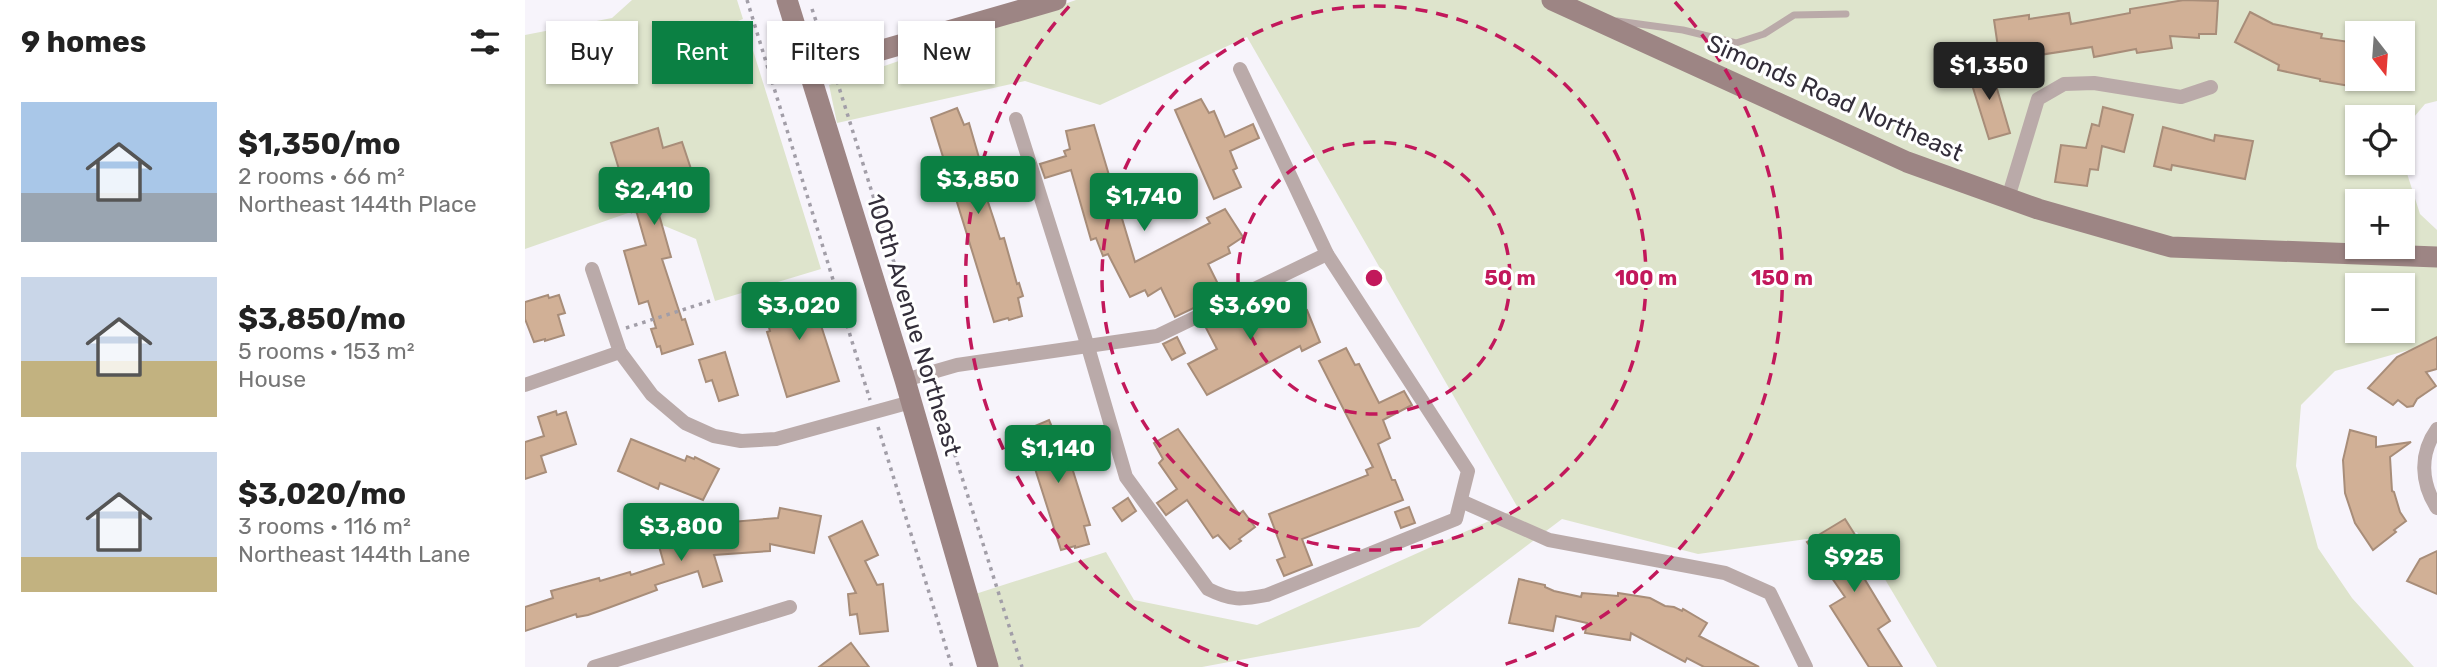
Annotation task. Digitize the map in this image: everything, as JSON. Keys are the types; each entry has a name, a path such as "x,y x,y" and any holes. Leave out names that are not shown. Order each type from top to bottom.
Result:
{"main road":[{"path":"884,49 1056,0"},
{"name":"Simonds Road Northeast","path":"1552,0 1907,162 2008,198 2171,247 2437,257"},
{"name":"100th Avenue Northeast","path":"795,2 799,21"},
{"name":"100th Avenue Northeast","path":"813,84 905,380 988,667"}],"street":[{"path":"1016,119 1126,477 1208,589 1225,598 1242,600 1267,595 1456,519 1468,471 1327,254 1240,69"},
{"path":"2008,198 2038,99 2045,93 2064,84 2094,83 2181,97 2211,87"},
{"path":"905,380 957,365 1157,336 1327,254"},
{"path":"592,269 619,352 652,395 685,423 714,436 741,441 776,439 911,402"},
{"path":"525,385 619,352"},
{"path":"2437,429 2429,439 2423,466 2427,492 2437,509"},
{"path":"1461,501 1549,540 1725,573 1770,593 1806,667"},
{"path":"594,667 790,607"}],"lane":[{"path":"1589,17 1683,30 1736,43 1764,34 1794,15 1846,14"}],"path":[{"path":"747,0 952,667"},
{"path":"795,2 812,21"},
{"path":"624,328 710,301"}],"green space":[{"path":"632,0 737,0 743,19 738,21 652,21 652,84 753,84 753,50 821,269 715,301 696,239 631,212 525,249 525,35 546,31 546,84 638,84 638,21 597,21 612,18"},
{"path":"1076,0 2437,0 2437,101 2425,104 2415,116 2415,105 2345,105 2345,175 2407,175 2412,189 2345,189 2345,259 2415,259 2415,198 2420,214 2437,230 2437,342 2335,371 2301,405 2296,466 2318,548 2352,598 2414,667 1937,667 1857,532 1698,554 1562,519 1419,627 1202,667 988,667 966,597 1106,552 1134,600 1257,625 1518,508 1247,37 1100,105 1025,81 837,123 829,85 884,84 884,66 898,61 898,84 995,84 995,28"}],"building":[{"path":"2184,0 2218,1 2216,34 2199,34 2199,38 2170,36 2172,48 2137,53 2136,49 2094,57 2092,47 2000,61 1994,20 2029,15 2029,19 2069,13 2071,24 2130,13 2130,9"},
{"path":"2250,12 2273,24 2322,34 2321,38 2345,41 2345,85 2278,70 2279,65 2235,42"},
{"path":"1990,65 2010,133 1989,139 1968,72"},
{"path":"1201,99 1209,113 1214,111 1225,137 1253,124 1259,138 1230,151 1237,168 1233,170 1241,187 1214,199 1175,110"},
{"path":"2103,107 2133,115 2124,152 2102,146 2098,170 2090,169 2087,186 2055,182 2061,145 2086,148 2092,124 2099,126"},
{"path":"957,108 964,125 969,123 986,182 982,184 1023,296 1018,298 1022,316 1009,320 1008,318 994,322 931,118"},
{"path":"1094,125 1135,262 1210,223 1207,218 1225,209 1243,237 1228,247 1230,253 1208,264 1223,294 1175,317 1161,288 1148,296 1145,290 1130,297 1108,254 1103,256 1096,238 1091,240 1071,170 1045,178 1040,164 1066,156 1064,151 1070,149 1066,131"},
{"path":"2163,127 2214,141 2215,135 2253,141 2245,179 2172,165 2171,170 2154,166"},
{"path":"658,128 663,148 682,142 695,181 673,188 676,198 656,204 671,257 662,259 682,320 685,319 693,344 662,354 651,329 656,328 648,301 639,304 624,251 646,245 636,210 632,212 611,143"},
{"path":"814,289 819,309 816,310 839,381 787,397 767,332 770,331 761,301 789,292 790,295"},
{"path":"548,295 549,298 559,295 565,313 558,315 564,335 534,342 525,319 525,302"},
{"path":"1265,295 1277,318 1287,313 1290,317 1307,310 1320,342 1302,351 1300,346 1207,395 1188,364 1217,349 1204,324"},
{"path":"1177,337 1185,353 1172,360 1163,344"},
{"path":"2437,337 2437,369 2426,372 2436,386 2417,399 2413,406 2407,407 2398,400 2393,405 2368,388 2397,357"},
{"path":"1346,348 1355,365 1359,364 1379,403 1404,391 1412,405 1383,420 1390,438 1378,444 1403,500 1302,539 1312,565 1284,576 1277,560 1285,557 1269,514 1368,475 1366,470 1373,467 1319,361"},
{"path":"725,352 738,395 719,401 712,380 706,382 699,360"},
{"path":"556,411 557,415 566,412 576,444 541,456 546,472 525,479 525,442 544,436 538,417"},
{"path":"1049,420 1056,437 1062,436 1090,525 1084,526 1089,544 1075,548 1061,550 1023,431"},
{"path":"1178,429 1239,514 1243,511 1255,527 1230,549 1218,535 1213,538 1187,500 1166,515 1157,503 1177,489 1159,463 1163,459 1154,443"},
{"path":"2350,430 2376,437 2376,447 2411,442 2390,457 2392,491 2406,521 2373,550 2355,523 2345,493 2343,460"},
{"path":"631,439 685,461 687,456 694,459 695,457 719,469 703,500 660,483 658,489 618,471"},
{"path":"1128,498 1136,511 1122,521 1113,508"},
{"path":"1409,507 1415,523 1401,528 1395,512"},
{"path":"780,508 821,516 814,553 770,544 770,551 714,555 722,581 703,587 698,571 655,585 657,590 588,615 577,617 576,614 525,631 525,607 553,598 551,591 599,578 600,581 630,572 631,575 664,564 659,546 666,544 663,534 683,528 682,526 778,518"},
{"path":"1845,519 1869,557 1856,565 1890,621 1878,629 1902,667 1869,667 1830,606 1845,597 1807,542"},
{"path":"862,521 878,555 865,561 877,585 883,584 888,631 860,634 857,614 850,615 848,594 856,593 829,537"},
{"path":"2437,551 2437,594 2407,581 2420,559"},
{"path":"1519,579 1581,597 1582,593 1618,596 1618,593 1650,598 1665,606 1682,611 1683,609 1707,623 1699,636 1759,667 1704,667 1687,658 1685,662 1631,633 1630,640 1585,633 1587,623 1556,616 1553,631 1509,623"},
{"path":"851,643 869,667 819,667"}]}
